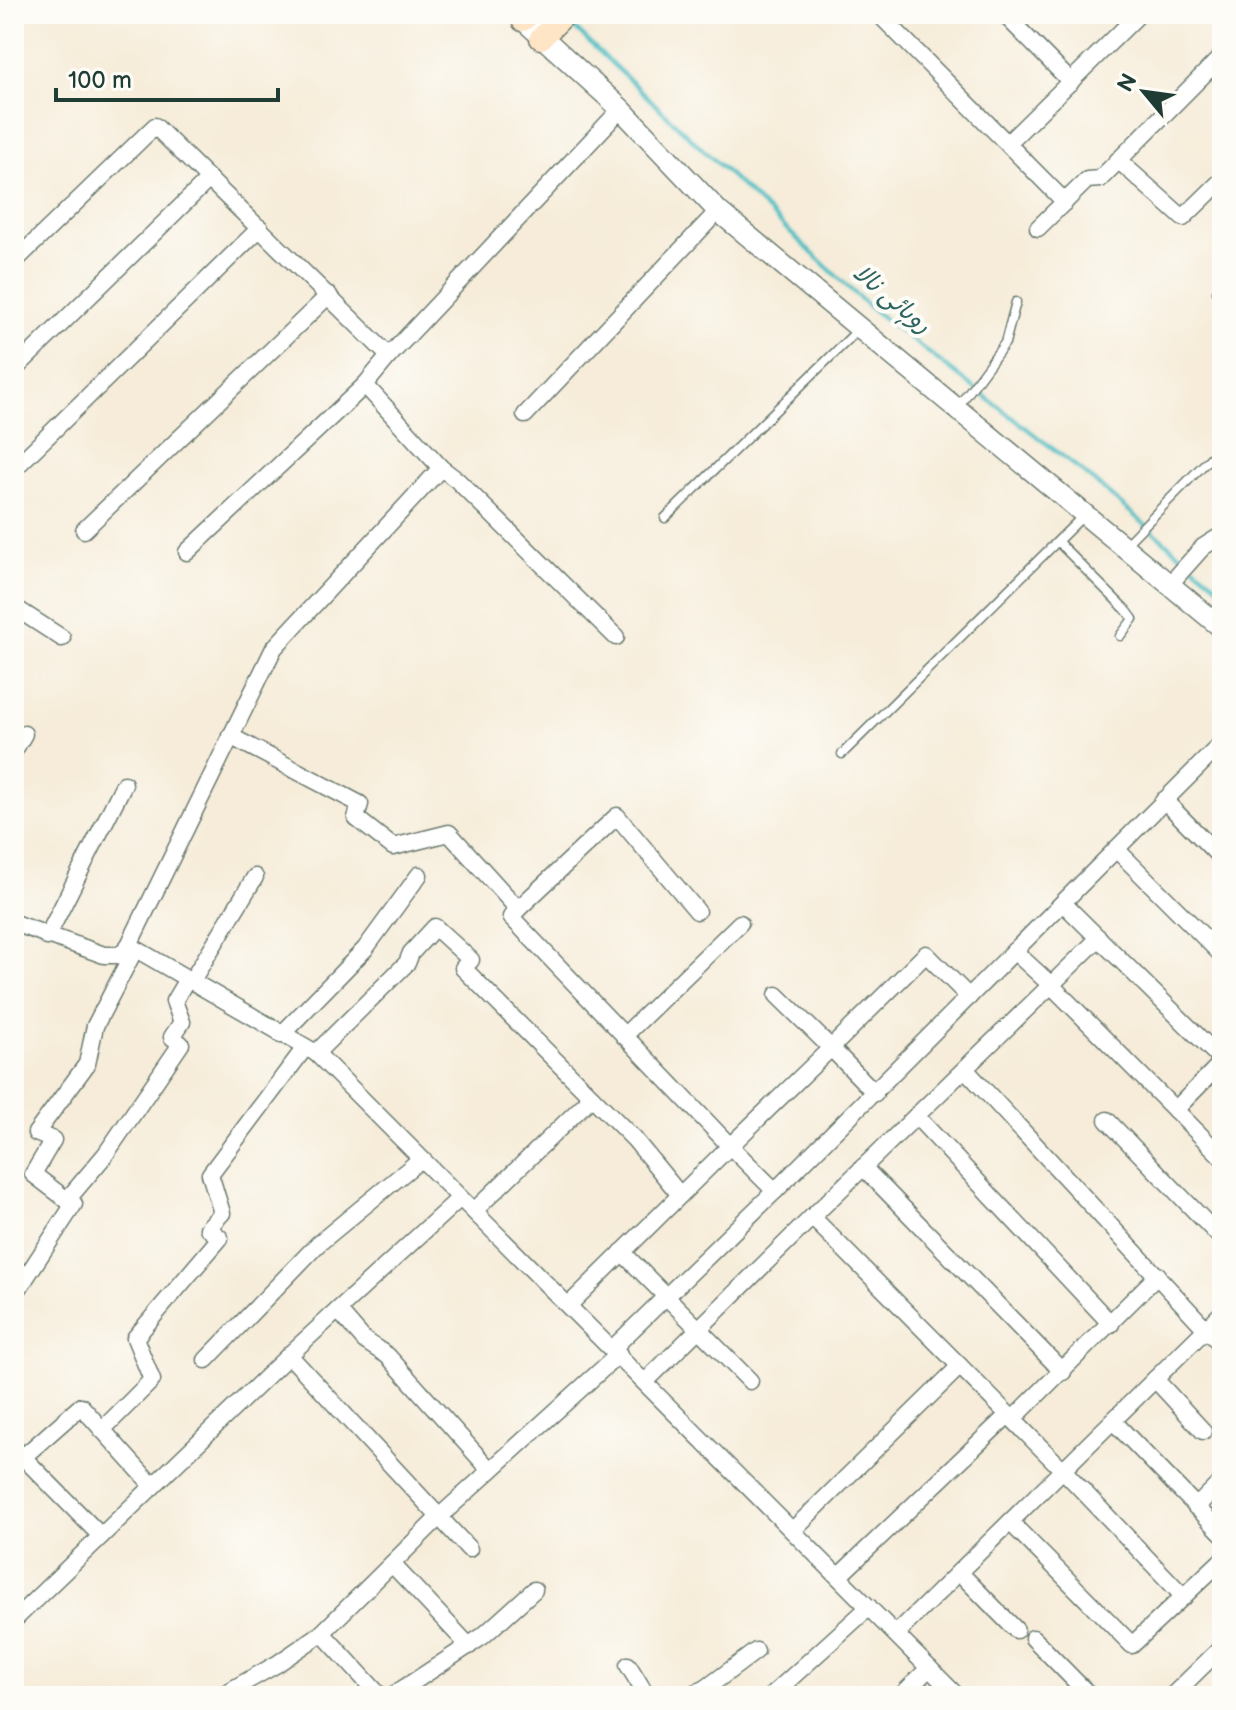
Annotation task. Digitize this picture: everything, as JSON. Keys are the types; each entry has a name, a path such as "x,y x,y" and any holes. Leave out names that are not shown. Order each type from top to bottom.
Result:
{"street":[{"path":"879,14 1065,202"},
{"path":"1009,142 1139,14"},
{"path":"1008,15 1071,82"},
{"path":"523,16 552,27 621,109 718,211 860,329 959,405 1084,514 1174,578 1222,628"},
{"path":"1038,228 1087,180 1100,179 1222,56"},
{"path":"187,552 365,385 621,109"},
{"path":"14,262 155,126 389,356"},
{"path":"1118,160 1183,218 1222,180"},
{"path":"14,370 209,179"},
{"path":"525,415 718,211"},
{"path":"14,469 260,228"},
{"path":"84,530 329,295"},
{"path":"365,385 441,468 457,480 616,637"},
{"path":"14,1285 19,1288 74,1204 33,1174 53,1140 36,1133 87,1064 95,1026 274,648 441,468"},
{"path":"1174,578 1203,547 1222,535"},
{"path":"14,607 62,638"},
{"path":"14,751 24,734"},
{"path":"230,736 360,804 356,818 393,847 449,833 518,909"},
{"path":"226,1693 277,1664 322,1633 439,1517 616,1351 666,1296 875,1093 1222,743"},
{"path":"47,937 124,784"},
{"path":"1164,800 1222,859"},
{"path":"697,911 617,816 511,917 775,1191"},
{"path":"1116,849 1222,955"},
{"path":"281,1035 365,949 419,875"},
{"path":"67,1200 114,1143 181,1044 172,1037 182,1022 174,1001 255,877"},
{"path":"1063,903 1222,1061 1175,1110"},
{"path":"14,923 104,955 120,955 132,947"},
{"path":"624,1036 740,923"},
{"path":"102,1430 152,1380 135,1338 220,1238 208,1228 222,1213 210,1174 310,1051 407,963 411,953 435,927 471,960 463,968 634,1139 680,1195"},
{"path":"646,1381 1099,938"},
{"path":"132,947 310,1051 616,1351 957,1696"},
{"path":"1014,951 1222,1157"},
{"path":"569,1305 926,954 969,997"},
{"path":"777,995 875,1093"},
{"path":"965,1069 1222,1345"},
{"path":"474,1211 592,1097"},
{"path":"916,1116 1111,1324"},
{"path":"1107,1120 1222,1239"},
{"path":"206,1360 318,1244 421,1159"},
{"path":"863,1167 1063,1372"},
{"path":"14,1620 289,1355 460,1198"},
{"path":"812,1217 1184,1597"},
{"path":"622,1252 750,1381"},
{"path":"839,1576 1063,1372 1158,1275"},
{"path":"338,1310 365,1341 388,1356 490,1470"},
{"path":"896,1634 1222,1313"},
{"path":"289,1355 469,1549"},
{"path":"793,1530 960,1366"},
{"path":"1155,1379 1203,1431"},
{"path":"101,1536 17,1456 81,1406 153,1486"},
{"path":"1113,1421 1222,1533"},
{"path":"1196,1507 1222,1481"},
{"path":"1010,1522 1132,1645 1222,1560"},
{"path":"392,1564 469,1646"},
{"path":"959,1572 1016,1630"},
{"path":"392,1696 469,1646 534,1590"},
{"path":"771,1696 869,1607"},
{"path":"322,1633 380,1696"},
{"path":"1033,1638 1090,1696"},
{"path":"1172,1696 1222,1647"},
{"path":"687,1696 710,1693 756,1651"},
{"path":"628,1665 647,1696"},
{"path":"901,1696 929,1668"}],"lane":[{"path":"959,405 1005,343 1016,302"},
{"path":"665,518 860,329"},
{"path":"1126,544 1222,446"},
{"path":"842,754 1084,514"},
{"path":"1058,542 1133,619 1120,636"}],"waterway":[{"name":"روہائی نالا","path":"567,21 868,306 1078,468 1187,560"},
{"name":"روہائی نالا","path":"1194,566 1222,589"}]}
